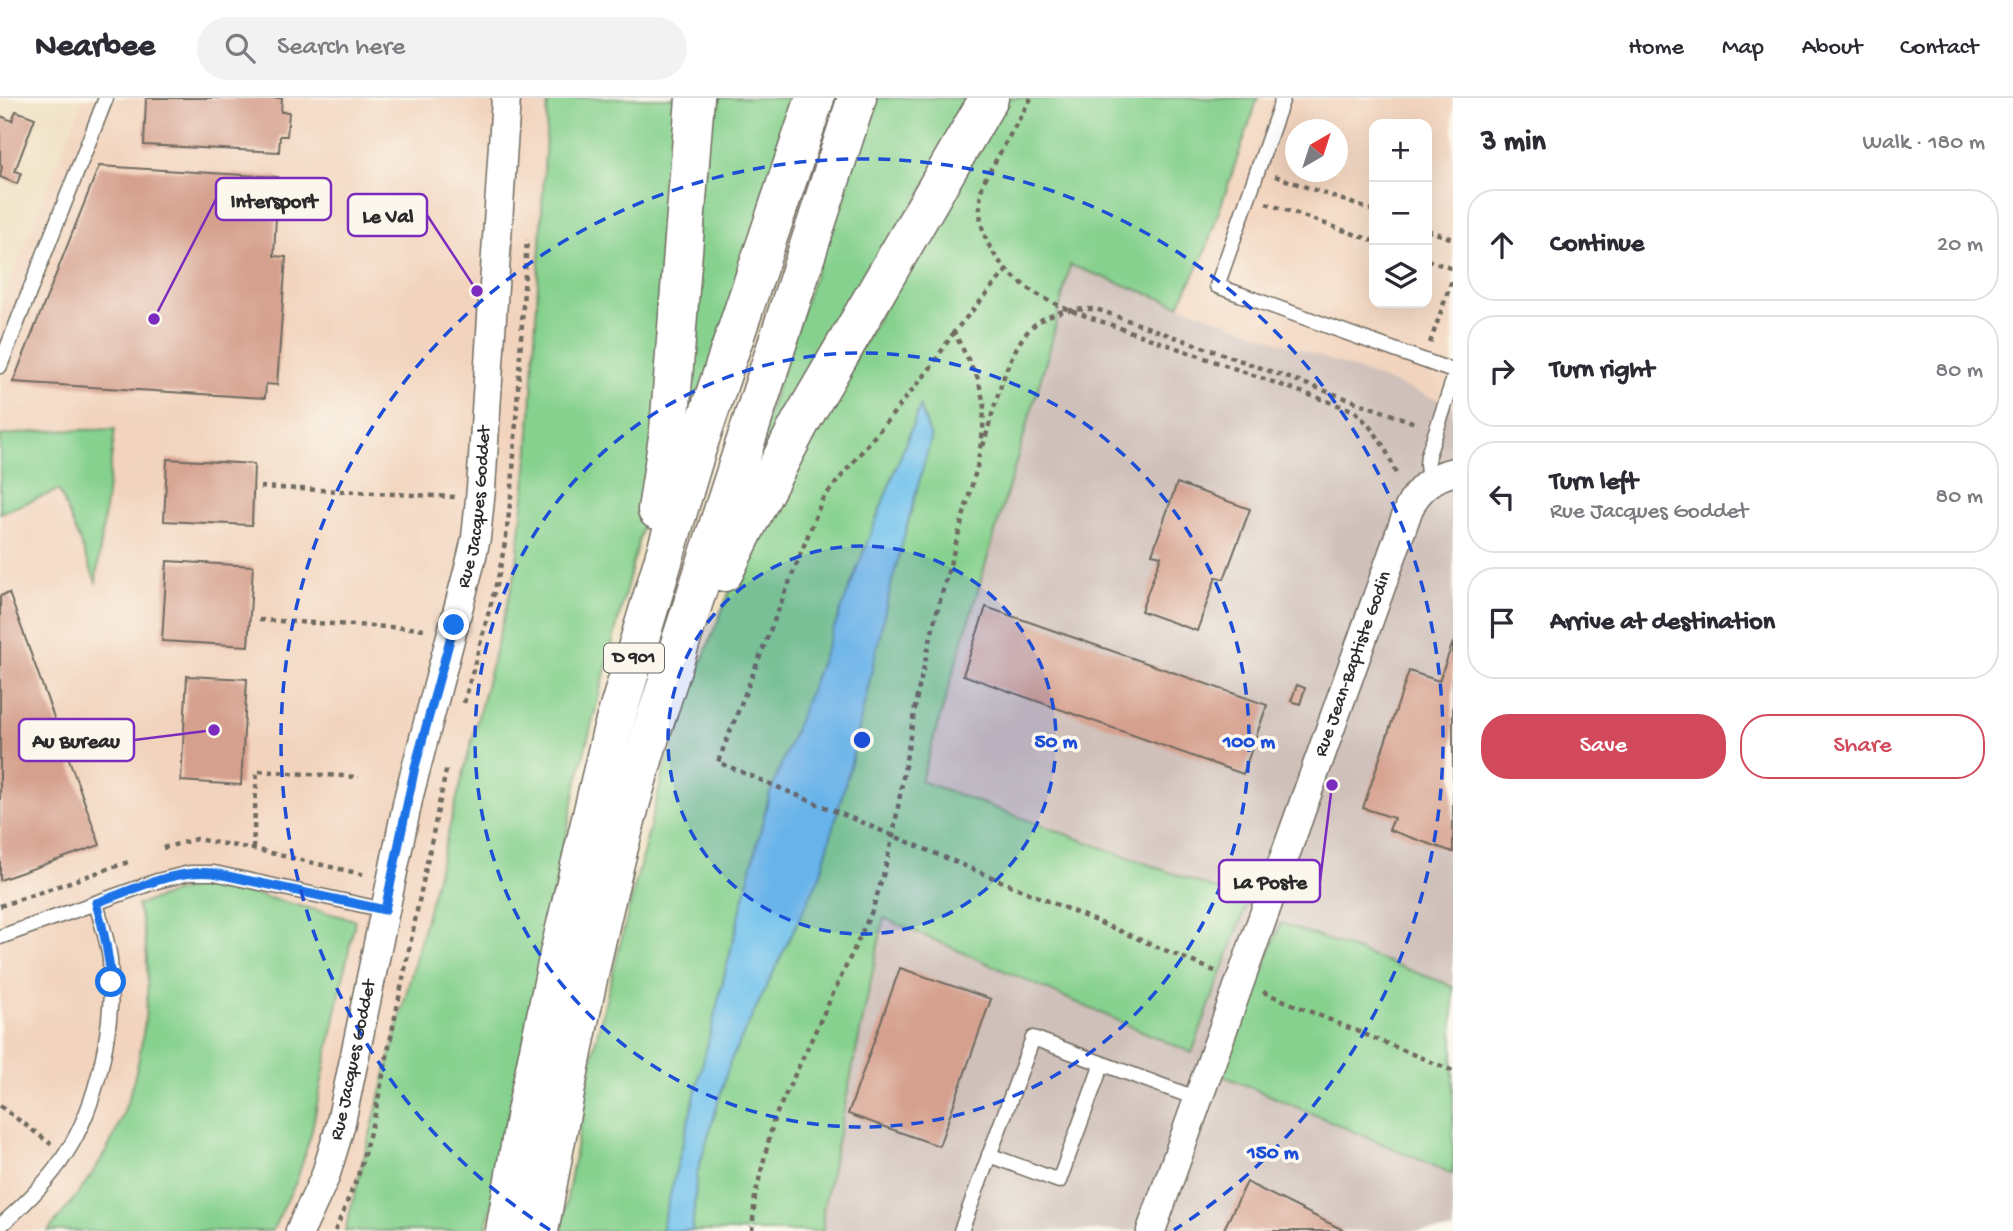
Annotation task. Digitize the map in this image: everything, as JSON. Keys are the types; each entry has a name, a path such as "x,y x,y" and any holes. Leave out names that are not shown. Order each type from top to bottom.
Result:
{"main road":[{"path":"611,736 621,663 654,525 665,463 695,98"},
{"name":"D 901","path":"505,1231 526,1112 559,954 611,736 697,448 815,98"},
{"name":"D 901","path":"539,1231 574,1046 625,821 857,98"},
{"path":"652,730 734,551 781,458 989,98"}],"street":[{"name":"Rue Jacques Goddet","path":"300,1231 325,1177 337,1138 371,908 415,767 475,538 481,489 506,98"},
{"name":"Rue Jean-Baptiste Godin","path":"1151,1231 1409,508 1418,491 1441,477"}],"lane":[{"path":"0,366 106,98"},
{"path":"1283,98 1217,286 1453,370"},
{"path":"1441,477 1426,464 1453,381"},
{"path":"0,937 157,881 202,872 371,908"},
{"path":"0,1226 39,1189 66,1155 92,1098 107,1033 111,982 110,957 96,903"},
{"path":"961,1231 1033,1038 1198,1099"},
{"path":"989,1155 1059,1181 1102,1064"}],"path":[{"path":"1031,98 983,183 980,195 984,237 1007,270 1036,294 1069,310 1355,411 1377,434 1385,447 1409,508"},
{"path":"1258,170 1369,209"},
{"path":"1248,196 1369,239"},
{"path":"1432,232 1453,239"},
{"path":"1432,262 1453,269"},
{"path":"1007,270 954,332 929,370 822,500 718,762 1453,1072"},
{"path":"1424,360 1453,277"},
{"path":"752,1231 755,1196 774,1119 872,911 883,876 929,642 1004,376 1027,331 1040,320 1069,310 1096,309 1436,431"},
{"path":"954,332 978,379 984,404 977,467"},
{"path":"260,487 459,498 459,505"},
{"path":"258,620 429,629 425,642"},
{"path":"253,849 257,771 359,777"},
{"path":"163,848 196,839 367,873 371,908"},
{"path":"0,906 131,861"},
{"path":"0,1106 66,1155"}],"shaded area":[{"path":"84,98 1453,98 1453,405 1070,265 566,129 516,570 345,1231 0,1231 0,307"},
{"path":"1070,265 1453,405 1453,1231 823,1231 823,1210 884,918 921,781 1050,348"}],"green space":[{"path":"548,98 685,98 652,488 577,782 486,1231 345,1231 516,570 529,449"},
{"path":"705,98 800,98 677,471"},
{"path":"874,98 976,98 766,464 752,461"},
{"path":"1001,98 1258,98 1204,255 1179,305 1070,265 1050,348 921,781 1248,901 1192,1053 884,918 823,1210 823,1231 561,1231 595,1043 662,778 694,680 742,561"},
{"path":"115,429 96,582 59,490 0,513 0,436 42,431"},
{"path":"222,886 355,920 311,1134 297,1180 272,1231 48,1231 103,1156 131,1089 139,1058 147,994 144,932 137,905 192,887"},
{"path":"1281,923 1453,986 1453,1174 1222,1075"}],"water":[{"path":"920,406 931,438 890,589 852,759 820,876 730,1062 697,1174 692,1231 661,1231 769,796"}],"building":[{"path":"146,98 282,98 281,112 289,112 287,136 280,136 279,152 144,145"},
{"path":"16,111 35,118 15,171 21,173 17,184 0,177 0,118 1,116 12,121"},
{"path":"99,166 278,177 274,256 286,257 277,385 266,384 265,398 13,382"},
{"path":"167,459 254,464 252,525 164,521"},
{"path":"1177,483 1250,509 1224,579 1216,577 1197,631 1141,611 1161,556 1152,554"},
{"path":"167,561 253,566 248,646 162,641"},
{"path":"9,593 100,845 0,880 0,596"},
{"path":"986,607 1267,705 1243,774 963,675"},
{"path":"1453,642 1453,852 1389,830 1394,818 1363,808 1409,671 1439,681"},
{"path":"187,676 247,679 241,785 181,781"},
{"path":"1297,685 1305,688 1300,704 1291,701"},
{"path":"900,968 991,999 939,1146 848,1114"},
{"path":"1247,1182 1254,1186 1345,1231 1223,1231"}],"place":[{"name":"Le Val","path":"477,291"},
{"name":"Intersport","path":"154,319"},
{"name":"Au Bureau","path":"214,730"},
{"name":"La Poste","path":"1332,785"}],"route":[{"path":"111,982 110,957 96,903 179,875 214,873 385,910 415,767 454,625"}]}
